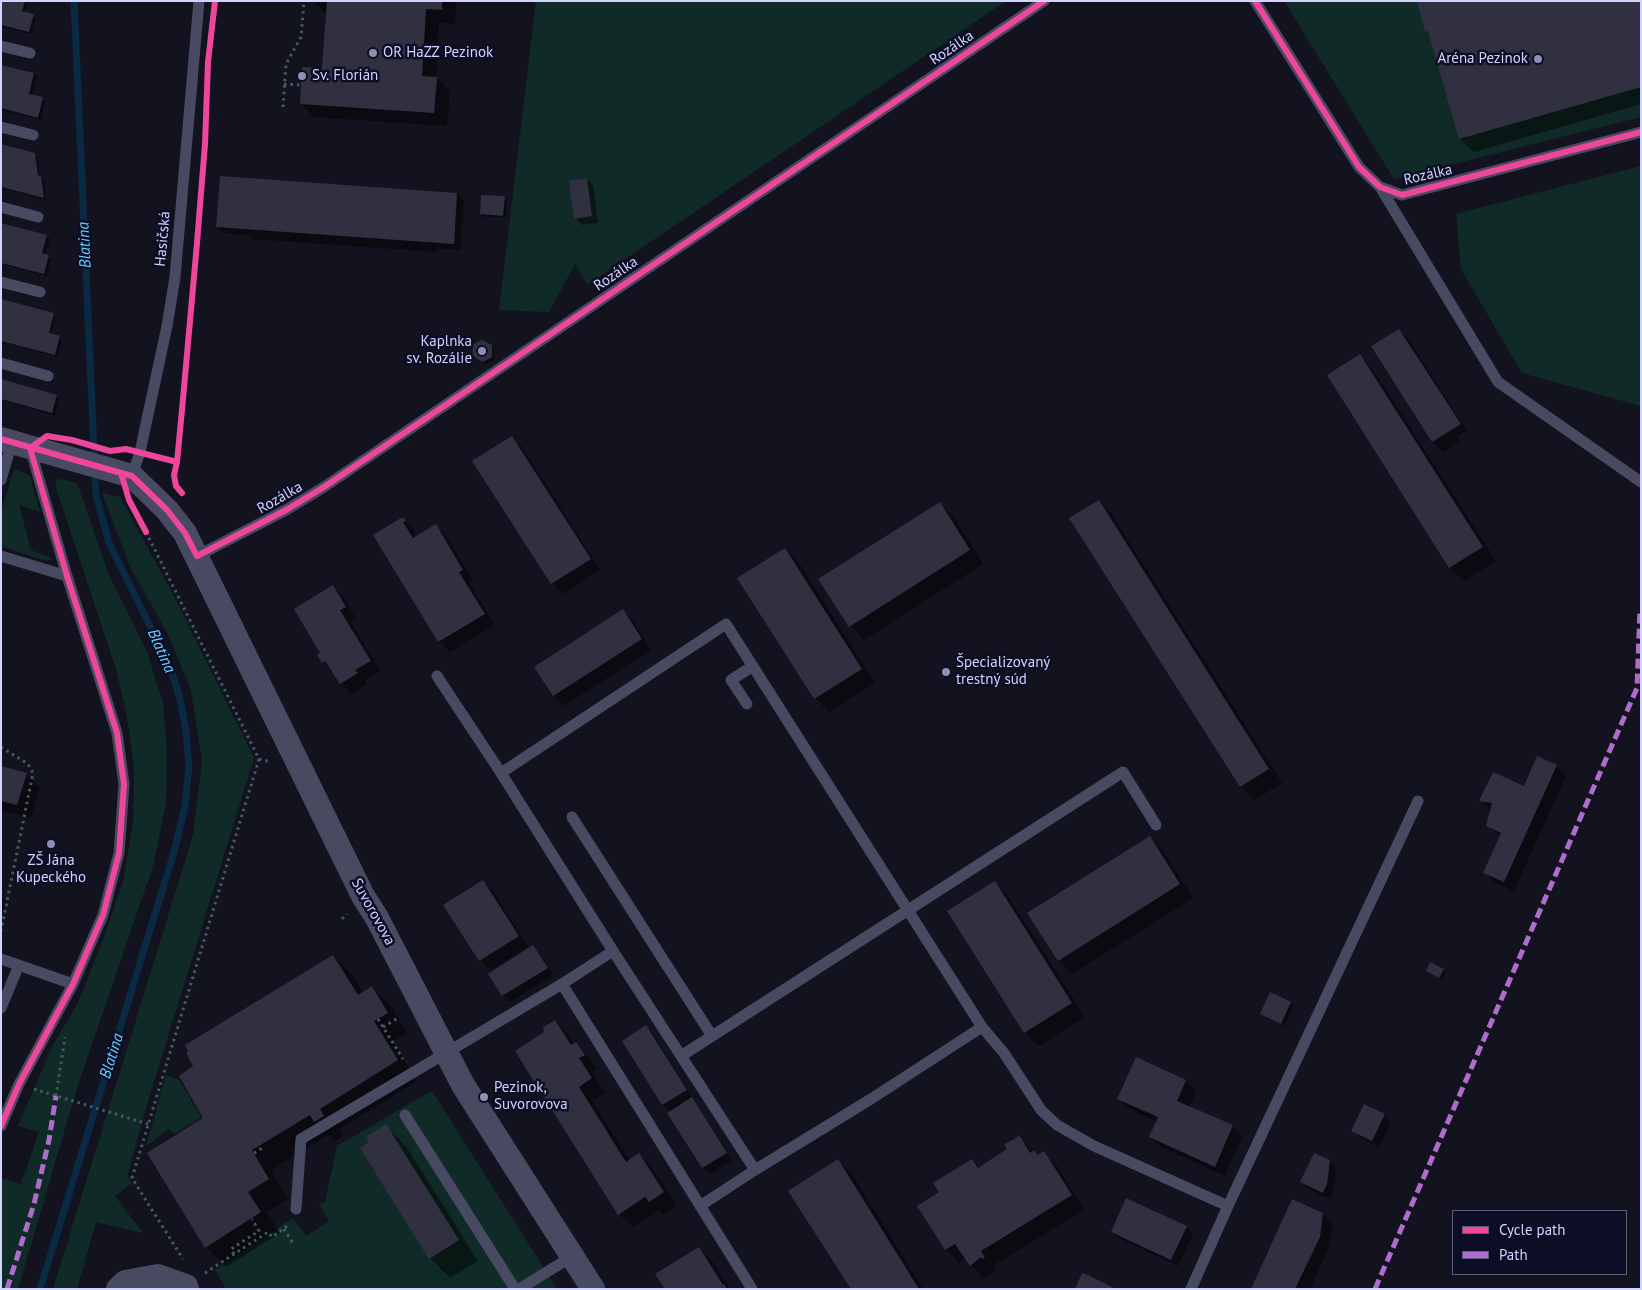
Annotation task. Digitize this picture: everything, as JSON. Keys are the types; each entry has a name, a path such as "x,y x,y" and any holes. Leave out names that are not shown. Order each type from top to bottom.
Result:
{"street":[{"path":"14,443 122,473"},
{"name":"Suvorovova","path":"122,473 167,510 185,533 359,887 382,926 463,1085 593,1289"},
{"path":"118,1289 125,1282 158,1276 186,1287"}],"lane":[{"name":"Hasičská","path":"122,473 140,452 167,326 175,277 199,1"},
{"name":"Rozálka","path":"197,556 286,510 324,487 1044,1"},
{"name":"Rozálka","path":"1255,1 1359,167 1380,187 1402,195 1641,132"},
{"path":"1,46 30,53"},
{"path":"1,127 33,135"},
{"path":"1380,187 1498,382 1641,482"},
{"path":"1,207 38,217"},
{"path":"1,282 40,292"},
{"path":"1,363 48,376"},
{"path":"1,480 14,443"},
{"path":"1,1126 19,1084 74,984 103,915 119,853 124,784 117,733 67,576 14,443"},
{"path":"1,556 67,576"},
{"path":"501,773 726,624 982,1027 1004,1053 1041,1110 1057,1125 1094,1146 1228,1206"},
{"path":"747,704 731,680 753,666"},
{"path":"437,676 755,1170"},
{"path":"681,1056 1123,772 1156,825"},
{"path":"1190,1289 1418,801"},
{"path":"572,817 712,1036"},
{"path":"294,1214 301,1138 448,1053 613,951"},
{"path":"1,959 74,984"},
{"path":"1,1008 19,965"},
{"path":"562,984 752,1289"},
{"path":"700,1206 982,1027"},
{"path":"405,1115 517,1289 573,1256"}],"path":[{"path":"283,107 286,64 301,37 304,1"},
{"path":"284,84 301,85"},
{"path":"142,524 260,759 132,1178 192,1272 186,1287"},
{"path":"1,747 28,764 33,773 1,931"},
{"path":"383,1027 398,1018"},
{"path":"378,1019 404,1062"},
{"path":"19,1084 148,1124"},
{"path":"254,1153 264,1146"},
{"path":"186,1287 268,1232 272,1236 284,1229 293,1222 294,1214"},
{"path":"234,1254 231,1248 259,1231 252,1219"},
{"path":"284,1229 294,1244"}],"green space":[{"path":"536,1 1006,1 587,285 575,264 549,312 499,310"},
{"path":"1284,1 1641,1 1641,117 1394,179"},
{"path":"1641,166 1641,406 1522,373 1461,269 1456,214"},
{"path":"14,469 30,476 40,512 19,505 31,550 51,558 48,561 1,546 1,513"},
{"path":"62,479 77,483 109,575 147,652 163,703 167,749 166,804 153,866 77,1088 18,1289 1,1289 1,1178 21,1184 39,1132 18,1126 52,1047 79,1001 103,939 123,882 133,823 134,767 127,717 117,672 55,485 57,480"},
{"path":"102,493 120,497 173,594 254,758 145,1111 127,1177 132,1183 115,1196 143,1233 96,1222 77,1289 53,1289 193,835 202,761 191,690 167,632 131,569"},
{"path":"166,1075 179,1080 201,1117 174,1134 169,1129 146,1146"},
{"path":"432,1091 557,1289 226,1289 215,1270 293,1218 306,1236 329,1221 319,1205 325,1202 337,1146"}],"building":[{"path":"1,1 25,1 22,11 34,14 29,32 1,25"},
{"name":"OR HaZZ Pezinok","path":"327,1 442,1 442,10 426,9 422,76 437,77 434,113 300,104 302,67 322,68"},
{"name":"Aréna Pezinok","path":"1417,1 1640,1 1641,87 1459,139 1428,31 1425,32"},
{"path":"1,65 34,73 29,94 43,97 38,118 1,108"},
{"path":"1,144 35,153 44,198 1,187"},
{"path":"220,176 457,193 454,244 216,227"},
{"path":"587,178 592,216 574,219 569,181"},
{"path":"481,195 505,196 503,216 480,214"},
{"path":"1,223 47,235 42,253 49,255 44,274 1,263"},
{"path":"1,299 54,313 49,333 60,336 55,355 1,341"},
{"path":"1399,329 1461,424 1432,442 1371,346"},
{"name":"Kaplnka sv. Rozálie","path":"482,340 492,345 492,357 483,362 473,356 472,345"},
{"path":"1360,354 1483,547 1449,568 1327,375"},
{"path":"1,379 57,395 52,413 1,399"},
{"path":"512,436 591,559 551,584 472,461"},
{"path":"1099,500 1269,769 1240,787 1069,518"},
{"path":"940,502 970,550 849,627 818,579"},
{"path":"404,518 406,521 403,522 413,538 436,524 463,570 459,572 485,614 438,642 373,535"},
{"path":"785,548 862,669 814,699 737,578"},
{"path":"333,585 346,607 340,610 371,661 355,670 358,673 340,684 325,661 322,663 317,655 320,653 294,609"},
{"path":"623,609 642,639 553,696 534,667"},
{"path":"1537,756 1557,765 1504,882 1483,873 1501,833 1486,826 1492,803 1479,801 1493,772 1524,786"},
{"path":"1,766 27,773 17,805 1,801"},
{"path":"1150,836 1180,884 1058,961 1027,913"},
{"path":"483,880 519,936 479,961 443,905"},
{"path":"995,881 1072,1003 1024,1033 947,911"},
{"path":"533,945 548,968 502,996 488,974"},
{"path":"333,955 358,995 372,986 388,1013 374,1021 398,1060 320,1109 324,1116 314,1122 310,1115 252,1150 269,1179 248,1192 261,1212 205,1248 147,1153 203,1118 179,1076 193,1066 186,1053 188,1051 185,1045"},
{"path":"1430,962 1444,969 1439,978 1426,971"},
{"path":"1270,992 1291,1002 1281,1024 1260,1014"},
{"path":"555,1020 571,1045 576,1042 585,1055 579,1058 592,1078 579,1087 626,1162 639,1153 664,1192 649,1202 645,1197 618,1215 515,1051 544,1032 543,1028"},
{"path":"646,1025 687,1090 662,1105 622,1041"},
{"path":"1136,1057 1186,1080 1177,1101 1233,1125 1215,1167 1149,1137 1158,1117 1117,1099"},
{"path":"692,1097 727,1153 702,1168 667,1113"},
{"path":"1364,1104 1385,1114 1372,1141 1351,1131"},
{"path":"386,1124 459,1240 429,1259 360,1148 369,1142 366,1137"},
{"path":"1019,1135 1030,1153 1034,1150 1038,1155 1044,1151 1072,1195 981,1251 985,1258 982,1259 981,1257 970,1266 955,1244 945,1250 917,1206 939,1192 933,1183 972,1159 978,1168 1007,1149 1004,1144"},
{"path":"1314,1153 1330,1160 1327,1184 1323,1193 1300,1182"},
{"path":"838,1159 919,1289 851,1289 788,1191"},
{"path":"1126,1198 1187,1226 1171,1260 1111,1232"},
{"path":"1292,1199 1323,1213 1320,1237 1295,1289 1251,1289"},
{"path":"699,1247 727,1289 665,1289 655,1274"},
{"path":"1082,1273 1090,1276 1116,1289 1075,1289"}],"waterway":[{"name":"Blatina","path":"40,1289 174,852 185,806 189,767 186,731 180,699 170,667 109,543 96,495 74,1"}],"marked path":[{"path":"1375,1289 1637,688 1640,609"},
{"path":"7,1289 34,1204 49,1140 56,1096"}],"cycle path":[{"path":"182,493 176,486 174,475 177,462 197,243 205,144 208,62 215,1"},
{"path":"1,439 132,476 167,510 185,533 197,556 286,510 324,487 1044,1"},
{"path":"1255,1 1359,167 1380,187 1402,195 1641,132"},
{"path":"30,448 47,436 72,440 110,451 126,449 177,462"},
{"path":"1,1126 19,1084 73,984 103,915 119,853 124,784 117,733 67,576 30,448"},
{"path":"121,473 129,500 146,532"}],"place":[{"name":"OR HaZZ Pezinok","path":"373,53"},
{"name":"Aréna Pezinok","path":"1538,59"},
{"name":"Sv. Florián","path":"302,76"},
{"name":"Kaplnka sv. Rozálie","path":"482,351"},
{"name":"Špecializovaný trestný súd","path":"946,672"},
{"name":"ZŠ Jána Kupeckého","path":"51,844"},
{"name":"Pezinok, Suvorovova","path":"484,1097"}]}
